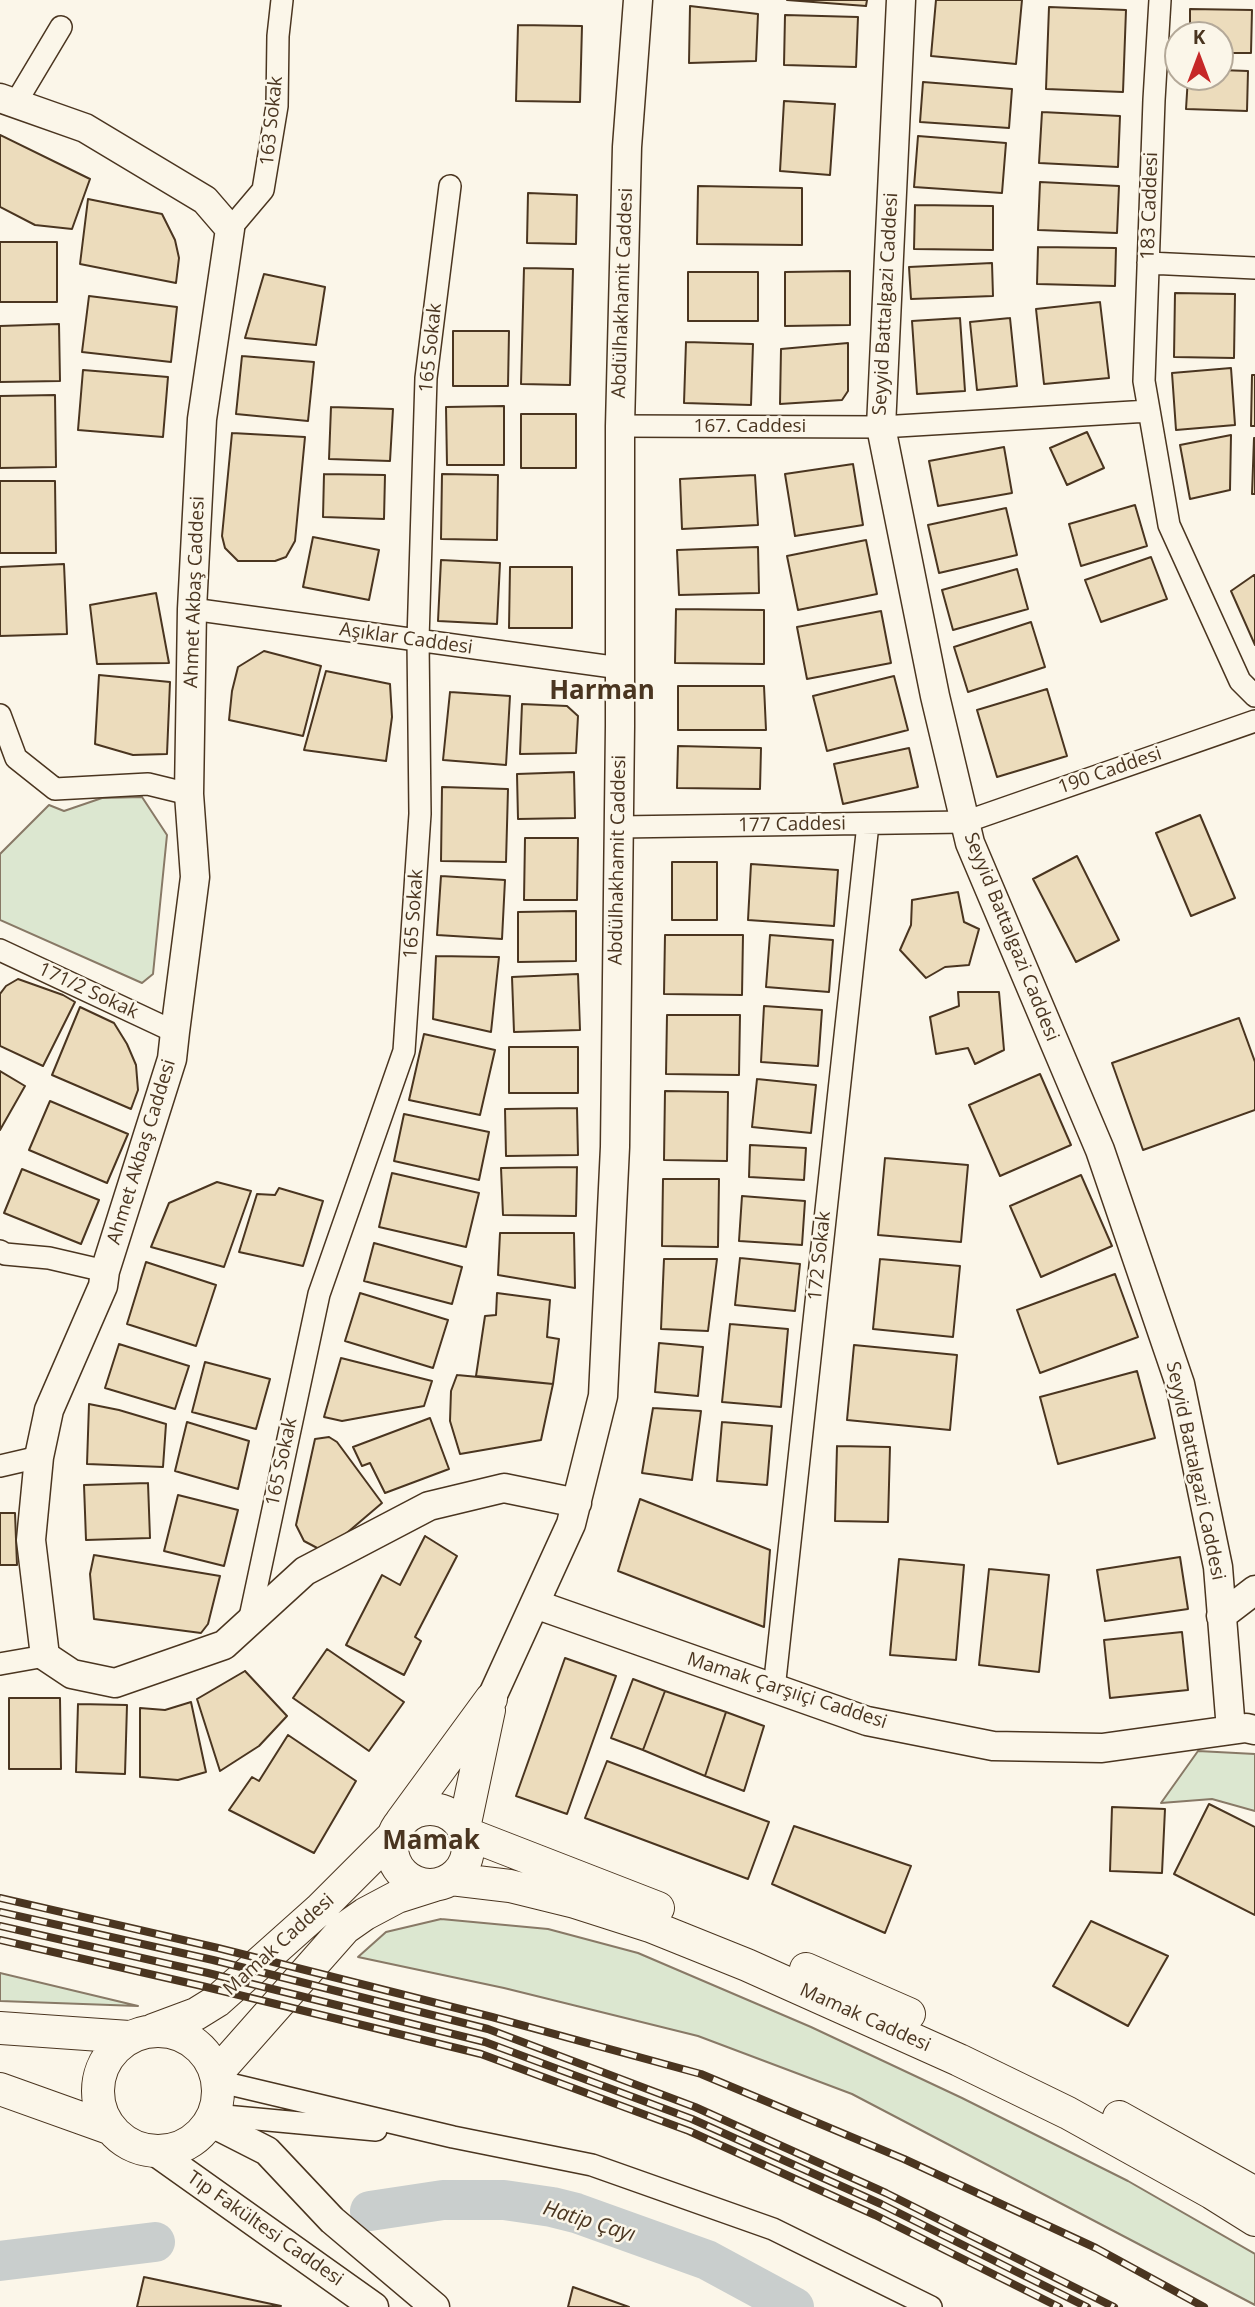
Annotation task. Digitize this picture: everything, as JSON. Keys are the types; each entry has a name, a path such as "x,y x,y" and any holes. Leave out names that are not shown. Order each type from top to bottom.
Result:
{"main road":[{"path":"491,1699 464,1831 468,1852 465,1863 444,1882 424,1884 412,1880 401,1872 394,1861 392,1848 397,1829 491,1699"},
{"path":"397,1829 410,1815 433,1809 446,1812 456,1819 464,1831"},
{"name":"Mamak Caddesi","path":"0,2028 139,2034 196,2014 217,2001 319,1910 397,1829"},
{"name":"Mamak Caddesi","path":"464,1831 851,1988 1076,2093 1255,2193"},
{"name":"Mamak Caddesi","path":"217,2078 345,1928 365,1914 397,1897 444,1882 510,1886 575,1902 650,1926 747,1965 959,2060 1068,2113 1255,2220"},
{"path":"0,2089 109,2128 138,2149 156,2152 174,2150 191,2143 205,2131 212,2118 219,2095 217,2078 210,2060 199,2046 185,2037 167,2031 139,2034 114,2049 104,2063 98,2079 99,2105 109,2128"}],"street":[{"name":"163 Sokak","path":"230,229 263,190 277,106 278,36 282,0"},
{"name":"Abdülhakhamit Caddesi","path":"491,1699 571,1524 603,1396 615,1147 620,426 627,146 638,0"},
{"name":"Seyyid Battalgazi Caddesi","path":"901,0 881,427 935,696 970,843 1100,1150 1180,1384 1218,1567 1222,1616 1243,1730"},
{"name":"183 Caddesi","path":"1160,0 1144,381 1169,526 1240,681 1255,696"},
{"path":"61,27 8,101 85,128 205,200 230,229"},
{"name":"165 Sokak","path":"249,1622 319,1294 404,1051 420,814 418,640 426,377 450,186"},
{"name":"Ahmet Akbaş Caddesi","path":"45,1656 31,1540 39,1457 49,1410 103,1286 105,1271 172,1059 195,877 189,794 192,609 202,419 230,229"},
{"path":"1148,263 1255,268"},
{"name":"167. Caddesi","path":"620,426 881,427 1149,411"},
{"name":"Aşıklar Caddesi","path":"192,609 620,668"},
{"path":"0,715 16,758 55,789 148,784 189,794"},
{"name":"190 Caddesi","path":"965,822 1255,721"},
{"name":"177 Caddesi","path":"618,827 965,822"},
{"name":"172 Sokak","path":"774,1689 868,824"},
{"name":"171/2 Sokak","path":"0,950 175,1032"},
{"path":"2,1254 50,1258 105,1271"},
{"path":"0,1466 39,1457"},
{"path":"0,1664 45,1656 72,1674 115,1684 224,1646 305,1571 429,1506 503,1488 577,1503"},
{"path":"1222,1616 1255,1590"},
{"name":"Mamak Çarşıiçi Caddesi","path":"535,1604 867,1721 993,1746 1102,1748 1243,1730"},
{"path":"217,2078 453,2137 592,2165 773,2229 932,2307"},
{"path":"212,2118 453,2137"},
{"path":"212,2118 267,2151 332,2220 435,2307"},
{"name":"Tıp Fakültesi Caddesi","path":"156,2152 374,2307"}],"green space":[{"path":"142,797 167,835 153,974 142,983 0,920 0,854 49,805 64,811 102,798"},
{"path":"1198,1751 1255,1754 1255,1811 1212,1799 1161,1803"},
{"path":"441,1919 548,1929 638,1953 811,2027 962,2098 1128,2181 1255,2254 1255,2305 852,2094 698,2036 504,1988 358,1957 386,1932"},
{"path":"0,1973 138,2006 0,2001"}],"building":[{"path":"787,0 867,0 866,6"},
{"path":"936,0 1022,0 1016,64 931,56"},
{"path":"690,6 758,14 756,61 689,63"},
{"path":"1049,7 1126,10 1123,92 1046,89"},
{"path":"1190,9 1252,10 1251,53 1234,53 1234,21 1190,21"},
{"path":"785,15 858,17 856,67 784,65"},
{"path":"518,25 582,26 580,102 516,101"},
{"path":"1234,70 1248,71 1247,111 1186,109 1187,91 1234,91"},
{"path":"923,82 1012,89 1009,128 920,122"},
{"path":"784,101 835,104 830,175 780,171"},
{"path":"1042,112 1120,116 1118,167 1039,163"},
{"path":"0,135 90,179 72,229 35,225 0,207"},
{"path":"918,136 1006,143 1002,193 914,187"},
{"path":"1040,182 1119,186 1117,233 1038,230"},
{"path":"698,186 802,188 802,245 697,244"},
{"path":"528,193 577,195 576,244 527,243"},
{"path":"88,199 162,214 175,240 179,258 176,283 80,264"},
{"path":"915,205 993,206 993,250 914,249"},
{"path":"0,242 57,242 57,302 0,302"},
{"path":"1038,247 1116,248 1115,286 1037,284"},
{"path":"992,263 993,296 911,299 909,267"},
{"path":"524,268 573,269 570,385 521,384"},
{"path":"850,271 850,325 785,326 785,272"},
{"path":"688,272 758,272 758,321 688,321"},
{"path":"264,274 325,287 316,345 245,338"},
{"path":"1175,293 1235,294 1234,358 1174,357"},
{"path":"89,296 177,307 171,362 82,352"},
{"path":"1100,302 1109,378 1044,384 1036,309"},
{"path":"960,318 965,391 917,394 912,321"},
{"path":"1010,318 1017,386 977,390 970,322"},
{"path":"59,324 60,381 0,382 0,326"},
{"path":"453,331 509,331 508,386 453,386"},
{"path":"686,342 753,344 751,405 684,403"},
{"path":"848,343 848,391 842,400 780,404 781,349"},
{"path":"242,356 314,362 308,421 236,414"},
{"path":"1231,368 1235,425 1176,430 1172,373"},
{"path":"83,370 168,377 163,437 78,430"},
{"path":"1252,375 1255,375 1255,426 1251,426"},
{"path":"55,395 56,467 0,468 0,396"},
{"path":"504,406 504,465 447,465 446,407"},
{"path":"331,407 393,409 390,461 329,459"},
{"path":"521,414 576,414 576,468 521,468"},
{"path":"1087,432 1104,468 1067,485 1050,448"},
{"path":"232,433 305,437 295,541 286,557 275,561 238,561 225,548 222,536"},
{"path":"1231,435 1230,490 1190,499 1180,445"},
{"path":"1254,438 1255,494 1252,494"},
{"path":"1004,447 1012,493 938,506 929,461"},
{"path":"853,464 863,525 795,536 785,474"},
{"path":"324,474 385,475 384,519 323,517"},
{"path":"442,474 498,475 497,540 441,539"},
{"path":"755,475 758,525 682,529 680,479"},
{"path":"0,481 55,481 56,553 0,553"},
{"path":"1135,505 1147,546 1081,566 1069,524"},
{"path":"1006,508 1017,555 939,573 928,525"},
{"path":"313,537 379,550 369,600 303,587"},
{"path":"866,540 877,594 798,610 787,556"},
{"path":"758,547 759,593 679,595 677,550"},
{"path":"1151,557 1167,599 1101,622 1085,580"},
{"path":"441,560 500,563 497,624 438,621"},
{"path":"64,564 67,634 0,636 0,567"},
{"path":"510,567 572,567 572,628 509,628"},
{"path":"1017,569 1028,609 953,630 942,590"},
{"path":"1255,575 1255,645 1231,591"},
{"path":"156,593 169,663 97,664 90,605"},
{"path":"676,609 764,610 764,664 675,663"},
{"path":"881,611 891,663 807,679 797,627"},
{"path":"1031,622 1045,667 968,692 954,647"},
{"path":"264,651 321,666 303,736 229,720 238,667"},
{"path":"326,671 390,684 392,717 386,761 304,750"},
{"path":"99,675 170,682 167,754 133,755 95,744"},
{"path":"894,676 908,730 827,751 813,696"},
{"path":"678,686 764,686 766,730 678,730"},
{"path":"1047,689 1067,756 997,777 977,710"},
{"path":"450,692 510,696 506,765 443,760"},
{"path":"522,704 567,706 578,716 576,753 520,754"},
{"path":"678,746 761,748 760,789 677,788"},
{"path":"909,748 918,787 843,804 834,764"},
{"path":"574,772 575,818 518,819 517,774"},
{"path":"442,787 508,789 506,862 441,861"},
{"path":"1200,815 1235,898 1191,916 1156,833"},
{"path":"525,838 578,838 577,900 524,900"},
{"path":"1077,856 1119,940 1076,962 1033,879"},
{"path":"672,862 717,862 717,920 672,920"},
{"path":"751,864 838,870 834,926 748,920"},
{"path":"441,876 505,880 502,939 437,935"},
{"path":"958,892 964,922 979,929 969,965 945,967 926,978 900,950 911,925 912,900"},
{"path":"576,911 576,961 518,962 518,912"},
{"path":"665,935 743,935 742,995 664,994"},
{"path":"770,935 833,940 829,992 766,987"},
{"path":"436,956 499,957 491,1032 433,1019"},
{"path":"578,974 580,1030 514,1032 512,977"},
{"path":"18,979 75,1002 43,1066 0,1046 0,994 6,986"},
{"path":"958,992 999,992 1004,1050 975,1064 968,1048 936,1054 930,1017 959,1006"},
{"path":"764,1006 822,1010 818,1066 761,1062"},
{"path":"80,1007 114,1023 127,1044 136,1065 138,1090 131,1109 52,1075"},
{"path":"667,1015 740,1015 739,1075 666,1074"},
{"path":"1239,1018 1255,1062 1255,1110 1143,1150 1112,1063"},
{"path":"424,1034 495,1050 480,1115 409,1100"},
{"path":"509,1047 578,1047 578,1093 509,1093"},
{"path":"0,1071 25,1086 0,1130"},
{"path":"1040,1074 1071,1145 1000,1176 969,1105"},
{"path":"757,1079 816,1085 811,1133 752,1127"},
{"path":"665,1091 728,1092 727,1161 664,1160"},
{"path":"50,1101 128,1134 107,1183 29,1150"},
{"path":"577,1108 578,1155 506,1156 505,1109"},
{"path":"404,1114 489,1132 479,1180 394,1161"},
{"path":"750,1145 806,1148 804,1180 749,1177"},
{"path":"885,1158 968,1165 961,1242 878,1235"},
{"path":"577,1167 576,1216 503,1215 501,1168"},
{"path":"22,1169 99,1200 81,1244 4,1213"},
{"path":"392,1173 479,1193 466,1247 379,1227"},
{"path":"1081,1175 1112,1246 1041,1277 1010,1206"},
{"path":"663,1179 719,1179 718,1247 662,1246"},
{"path":"217,1182 251,1191 224,1267 151,1247 169,1203"},
{"path":"279,1188 323,1201 303,1266 239,1252 257,1194 275,1195"},
{"path":"742,1196 805,1201 802,1245 739,1241"},
{"path":"500,1233 574,1233 575,1288 498,1275"},
{"path":"374,1243 462,1267 452,1304 364,1281"},
{"path":"740,1258 800,1264 795,1311 735,1305"},
{"path":"664,1259 717,1259 708,1331 661,1329"},
{"path":"880,1259 960,1266 953,1337 873,1329"},
{"path":"146,1262 216,1285 196,1346 127,1324"},
{"path":"1115,1274 1138,1337 1040,1373 1017,1310"},
{"path":"360,1293 448,1320 433,1368 345,1341"},
{"path":"497,1293 550,1300 547,1337 559,1339 553,1384 476,1376 485,1316 496,1315"},
{"path":"730,1324 788,1329 781,1407 722,1402"},
{"path":"659,1343 703,1347 698,1396 655,1392"},
{"path":"119,1344 189,1366 175,1409 105,1388"},
{"path":"854,1345 957,1355 950,1430 847,1420"},
{"path":"341,1358 432,1381 424,1406 342,1421 324,1417"},
{"path":"205,1362 270,1379 256,1429 192,1412"},
{"path":"1137,1371 1155,1438 1058,1464 1040,1397"},
{"path":"457,1375 553,1384 541,1440 460,1454 450,1421 451,1391"},
{"path":"89,1404 166,1424 163,1467 87,1464"},
{"path":"653,1408 701,1411 692,1480 642,1473"},
{"path":"430,1418 449,1469 385,1493 370,1463 362,1466 353,1447"},
{"path":"187,1422 249,1441 238,1489 175,1471"},
{"path":"722,1422 772,1426 767,1485 717,1481"},
{"path":"329,1437 337,1442 382,1503 335,1543 321,1550 304,1541 296,1525 315,1439"},
{"path":"837,1446 890,1447 888,1522 835,1521"},
{"path":"148,1483 150,1538 86,1540 84,1485"},
{"path":"178,1495 238,1510 224,1566 164,1551"},
{"path":"640,1499 770,1550 764,1627 618,1571"},
{"path":"0,1513 15,1513 17,1565 0,1565"},
{"path":"425,1536 457,1556 415,1637 421,1641 404,1675 346,1645 382,1575 400,1585"},
{"path":"94,1555 220,1576 208,1624 201,1633 94,1619 90,1574"},
{"path":"1180,1557 1188,1609 1105,1621 1097,1570"},
{"path":"899,1559 964,1565 956,1660 890,1655"},
{"path":"989,1569 1049,1575 1039,1672 979,1665"},
{"path":"1182,1632 1188,1690 1110,1698 1104,1640"},
{"path":"327,1649 404,1702 369,1751 293,1698"},
{"path":"565,1658 616,1676 567,1814 516,1796"},
{"path":"245,1671 287,1716 259,1746 220,1771 197,1699"},
{"path":"633,1679 665,1691 643,1750 611,1738"},
{"path":"665,1691 726,1712 705,1776 643,1750"},
{"path":"9,1698 60,1698 61,1769 9,1769"},
{"path":"191,1702 206,1772 178,1780 140,1777 140,1708 165,1710"},
{"path":"78,1704 127,1705 125,1774 76,1772"},
{"path":"726,1712 764,1726 744,1791 705,1776"},
{"path":"288,1735 356,1781 314,1853 229,1810 252,1777 259,1781"},
{"path":"607,1761 769,1822 748,1879 585,1818"},
{"path":"1209,1804 1255,1827 1255,1915 1174,1874"},
{"path":"1112,1807 1165,1809 1162,1873 1110,1871"},
{"path":"794,1826 911,1866 885,1933 772,1884"},
{"path":"1091,1921 1168,1956 1128,2026 1053,1986"},
{"path":"144,2277 281,2306 137,2307"},
{"path":"573,2287 629,2307 568,2307"}],"waterway":[{"name":"Hatip Çayı","path":"370,2211 443,2200 504,2200 552,2207 707,2260 794,2307"},
{"name":"Hatip Çayı","path":"0,2261 155,2242"}],"railway":[{"path":"0,1898 218,1948 492,2017 701,2074 904,2159 1096,2248 1204,2307"},
{"path":"0,1912 213,1960 488,2029 695,2107 886,2193 1114,2307"},
{"path":"0,1926 208,1973 485,2042 692,2119 881,2204 1087,2307"},
{"path":"0,1940 481,2054 689,2131 875,2215 1059,2307"}],"district":[{"name":"Harman","path":"602,692"},
{"name":"Mamak","path":"431,1842"}]}
